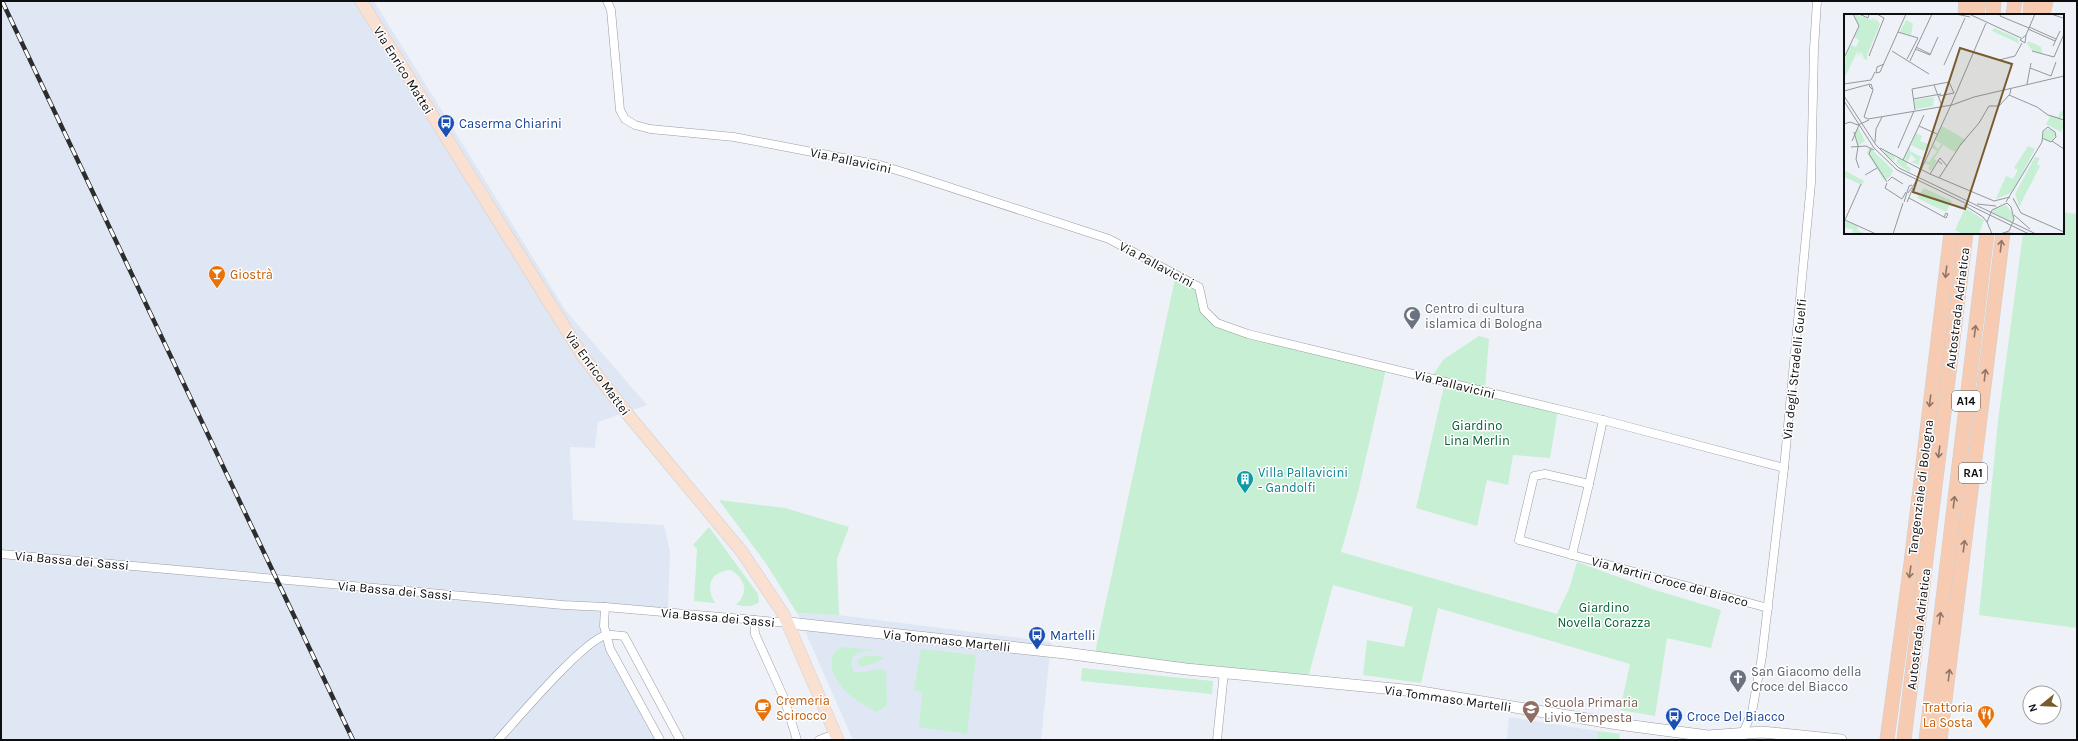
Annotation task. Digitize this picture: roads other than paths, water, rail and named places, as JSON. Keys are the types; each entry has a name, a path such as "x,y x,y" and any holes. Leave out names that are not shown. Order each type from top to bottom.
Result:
{"highway":[{"path":"1965,14 1966,1"},
{"path":"1977,14 1979,1"},
{"path":"1993,14 1994,1"},
{"path":"2014,14 2015,1"},
{"path":"2030,14 2031,1"},
{"path":"2043,14 2046,1"},
{"name":"Tangenziale di Bologna","path":"1887,740 1911,563 1950,234"},
{"name":"Autostrada Adriatica","path":"1904,740 1966,234"},
{"name":"Autostrada Adriatica","path":"1926,740 1987,234"},
{"name":"RA1","path":"1940,740 2002,234"}],"main road":[{"name":"Via Enrico Mattei","path":"361,1 582,355 625,411 742,552 789,623 836,737"},
{"name":"Via Tommaso Martelli","path":"789,623 1065,653 1186,669 1416,691 1618,724 1708,736 1741,737 1762,732 1841,740"}],"street":[{"name":"Via Pallavicini","path":"606,1 610,10 620,110 625,119 635,125 650,129 734,137 880,165 1109,239 1199,287 1204,310 1217,323 1248,334 1603,420 1784,468"},
{"name":"Via degli Stradelli Guelfi","path":"1741,737 1752,712 1768,608 1784,468 1811,183 1814,49 1817,1"},
{"path":"1572,555 1603,420"},
{"name":"Via Martiri Croce del Biacco","path":"1588,484 1545,474 1534,476 1519,540 1768,608"},
{"name":"Via Bassa dei Sassi","path":"1,554 562,605 605,607 789,623"},
{"path":"605,607 606,635 610,649 660,740"},
{"path":"754,620 755,634 784,698 797,740"},
{"path":"498,740 574,659 606,635 624,636 680,740"},
{"path":"1218,740 1224,672"},
{"path":"819,740 836,737"}],"railway":[{"path":"2,1 353,740"}],"place":[{"name":"Caserma Chiarini","path":"446,138"},
{"name":"Giostrà","path":"217,289"},
{"name":"Centro di cultura islamica di Bologna","path":"1412,330"},
{"name":"Villa Pallavicini - Gandolfi","path":"1245,494"},
{"name":"Martelli","path":"1037,650"},
{"name":"San Giacomo della Croce del Biacco","path":"1738,693"},
{"name":"Cremeria Scirocco","path":"763,722"},
{"name":"Scuola Primaria Livio Tempesta","path":"1531,724"},
{"name":"Trattoria La Sosta","path":"1986,729"},
{"name":"Croce Del Biacco","path":"1674,731"}],"park label":[{"name":"Giardino Lina Merlin","path":"1477,432"},
{"name":"Giardino Novella Corazza","path":"1604,614"}]}
